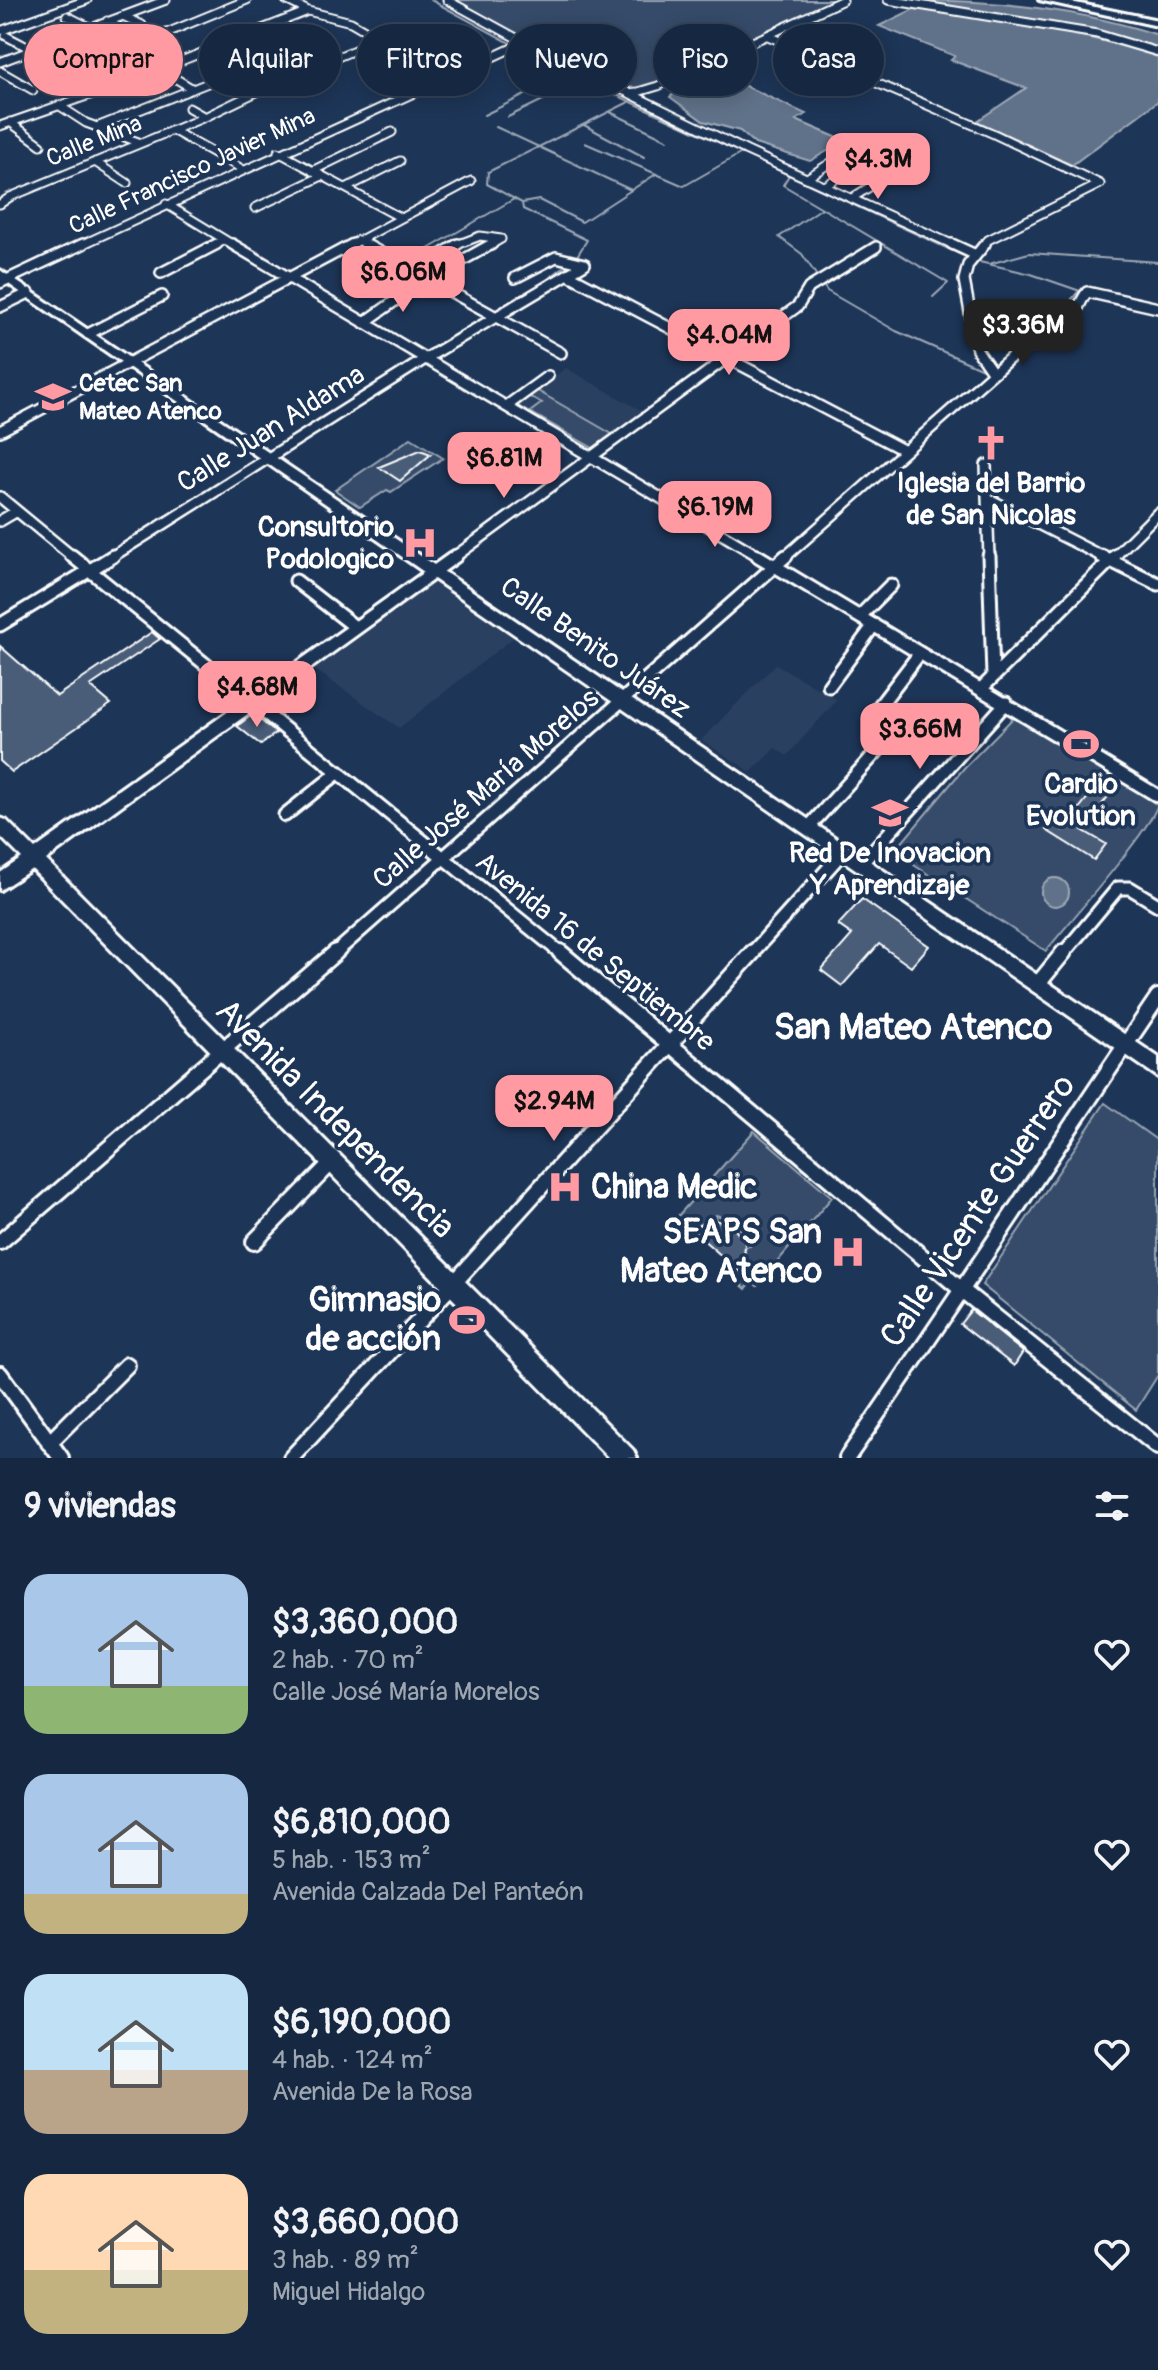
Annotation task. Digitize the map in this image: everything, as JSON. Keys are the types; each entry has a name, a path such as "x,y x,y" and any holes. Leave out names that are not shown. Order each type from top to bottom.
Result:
{"highway":[{"path":"1045,0 1158,22"},
{"path":"1063,0 1158,22"}],"main road":[{"name":"Calle Benito Juárez","path":"3,278 1158,1068"},
{"path":"0,883 435,571"},
{"name":"Avenida Independencia","path":"0,825 625,1458"}],"street":[{"path":"3,33 87,0"},
{"path":"141,0 152,5"},
{"path":"98,24 166,0"},
{"path":"183,26 247,0"},
{"path":"286,0 308,11 343,18 357,26"},
{"path":"447,0 506,37"},
{"path":"637,92 658,86 843,0"},
{"path":"888,0 1097,34 1158,52"},
{"path":"183,60 308,11"},
{"path":"67,16 83,24"},
{"path":"123,16 140,24"},
{"path":"107,21 113,24"},
{"path":"3,33 24,45"},
{"path":"768,36 1029,149 1100,184 998,234 983,244 973,259 964,280 977,350 993,373"},
{"name":"Calle Mina","path":"0,204 10,197 205,117 275,83 357,49"},
{"path":"0,62 24,52"},
{"path":"0,71 24,85"},
{"path":"183,83 193,89"},
{"path":"99,126 199,87"},
{"path":"0,126 87,96"},
{"name":"Calle Francisco Javier Mina","path":"3,278 403,96"},
{"path":"635,96 973,259"},
{"path":"60,106 141,143"},
{"path":"189,108 205,117"},
{"path":"10,122 41,145"},
{"path":"172,130 242,169"},
{"path":"312,171 392,132"},
{"path":"278,152 401,218"},
{"path":"825,186 871,155"},
{"path":"807,178 841,156"},
{"path":"346,188 400,161"},
{"path":"95,162 127,183"},
{"path":"255,208 322,176"},
{"path":"852,198 887,176"},
{"path":"0,431 471,181"},
{"path":"166,204 223,241 508,405 1158,796"},
{"path":"364,323 427,280 501,239 494,234 480,235 413,272"},
{"path":"358,240 561,353"},
{"path":"161,273 223,241"},
{"path":"435,571 788,313 813,285 876,247"},
{"path":"515,278 565,255 585,264 569,275 905,451"},
{"path":"438,258 453,265"},
{"name":"Calle Juan Aldama","path":"0,625 269,460 425,359 569,275"},
{"name":"Calle José María Morelos","path":"0,1242 443,860 1026,344 1061,328 1075,314 1081,299 1088,292 1158,308"},
{"path":"0,307 29,293"},
{"path":"88,334 162,296"},
{"path":"508,405 548,376"},
{"path":"986,465 993,676"},
{"name":"Avenida 16 de Septiembre","path":"0,497 670,1042 963,1291 1158,1447"},
{"path":"987,498 1158,584"},
{"path":"0,521 17,511"},
{"path":"981,689 1158,513"},
{"path":"296,581 355,627"},
{"path":"860,616 891,585"},
{"path":"829,686 874,625"},
{"path":"878,708 920,653"},
{"path":"861,864 1006,703"},
{"path":"808,828 889,738"},
{"path":"285,815 339,772"},
{"path":"291,1458 454,1283 843,852"},
{"path":"1037,985 1118,888 1130,888 1158,905"},
{"name":"Calle Vicente Guerrero","path":"847,1458 963,1291 1019,1202 1158,997"},
{"path":"254,1242 332,1162"},
{"path":"49,1443 127,1365"},
{"path":"0,1374 61,1458"}],"shaded area":[{"path":"449,0 836,0 785,24 773,24 773,30 757,37 757,24 653,24 653,85 643,88 637,88 637,24 506,24 506,31"},
{"path":"911,0 1005,4 1067,12 1158,35 1158,48 1102,31"},
{"path":"916,8 1068,33 1128,48 1158,57 1158,101 1072,165 977,121 1026,88 951,60 955,56 884,28 883,24"},
{"path":"757,91 806,114 796,120 845,141 810,161 755,144 740,131 703,121 670,97 757,96"},
{"path":"566,368 644,412 593,448 514,404"},
{"path":"536,390 612,434 593,448 530,412 542,403 528,396"},
{"path":"411,438 443,458 391,492 387,490 360,507 335,490"},
{"path":"435,582 513,638 399,728 314,669"},
{"path":"776,664 837,700 787,756 775,748 751,772 701,740"},
{"path":"1013,718 1068,747 1158,802 1127,852 1046,951 894,852 964,768"},
{"path":"1055,878 1065,882 1069,892 1065,902 1055,906 1045,902 1041,892 1045,882"},
{"path":"1105,1103 1158,1141 1158,1375 1136,1410 982,1285"},
{"path":"754,1131 832,1197 757,1286 752,1281 746,1289 732,1277 744,1262 745,1247 750,1246 737,1226 716,1215 715,1220 699,1225 693,1231 677,1217"}],"building":[{"path":"420,450 431,454 400,481 379,467"},
{"path":"152,632 160,639 90,686 111,704 12,772 0,761 0,646 57,696"},
{"path":"253,714 276,733 261,745 237,726"},
{"path":"1097,786 1110,794 1082,830 1106,844 1094,860 1046,830 1052,823 1062,830"},
{"path":"862,899 929,946 911,967 879,944 842,986 821,970 852,935 838,925"},
{"path":"715,1220 732,1226 745,1242 744,1262 739,1271 693,1231 699,1225"},
{"path":"971,1310 1023,1352 1014,1366 960,1324"}],"waterway":[{"path":"431,0 506,41"},
{"path":"484,115 523,96"},
{"path":"508,117 551,96"},
{"path":"619,96 630,101"},
{"path":"539,147 630,101"},
{"path":"630,101 789,175"},
{"path":"610,112 668,140"},
{"path":"584,125 644,157"},
{"path":"496,127 539,147"},
{"path":"585,143 684,186 740,154"},
{"path":"522,203 487,184 488,172 539,147"},
{"path":"539,147 631,190"},
{"path":"522,203 539,200 582,222 656,174"},
{"path":"789,175 968,258"},
{"path":"789,175 783,185 822,208"},
{"path":"404,263 514,199"},
{"path":"522,203 523,209 587,240 577,256"},
{"path":"822,208 948,283 933,297"},
{"path":"822,208 779,237 802,254 827,291 896,331 985,370 985,375"},
{"path":"989,264 1029,253 1158,262"},
{"path":"975,261 1031,274 1083,292"},
{"path":"535,289 570,262"},
{"path":"1026,340 1061,312 1078,292"}],"place":[{"name":"Cetec San Mateo Atenco","path":"53,397"},
{"name":"Iglesia del Barrio de San Nicolas","path":"991,443"},
{"name":"Consultorio Podologico","path":"420,543"},
{"name":"Cardio Evolution","path":"1081,744"},
{"name":"Red De Inovacion Y Aprendizaje","path":"890,813"},
{"name":"China Medic","path":"565,1187"},
{"name":"SEAPS San Mateo Atenco","path":"848,1252"},
{"name":"Gimnasio de acción","path":"467,1320"}],"district":[{"name":"San Mateo Atenco","path":"913,1027"}]}
